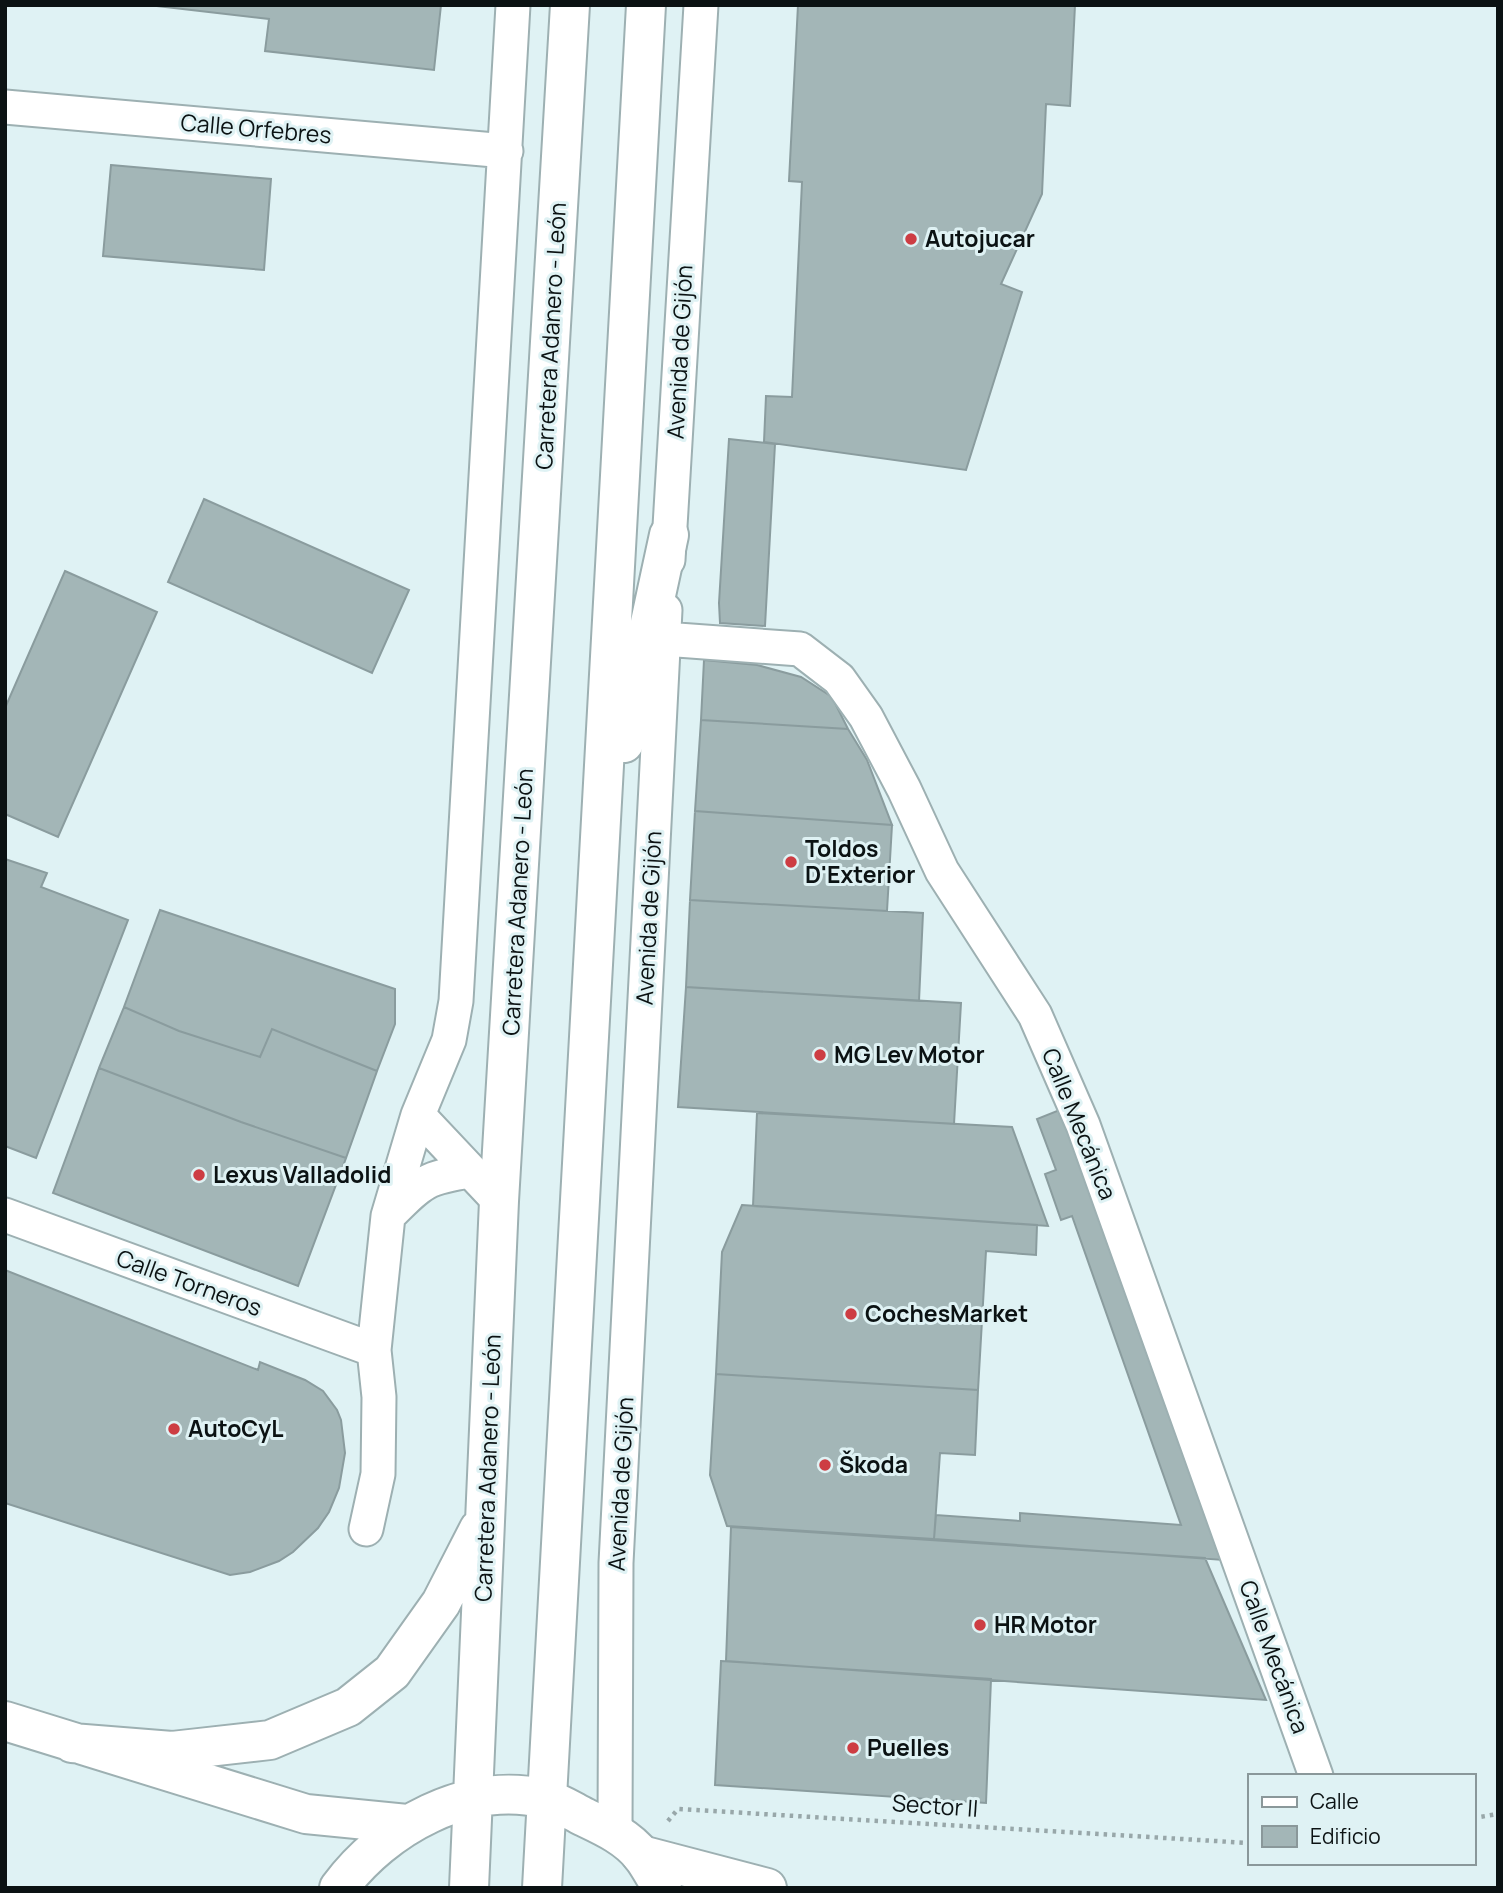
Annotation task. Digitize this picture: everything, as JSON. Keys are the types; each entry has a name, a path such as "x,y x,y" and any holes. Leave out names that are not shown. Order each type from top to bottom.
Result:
{"highway":[{"name":"Carretera Adanero - León","path":"474,1799 499,1201 570,5"},
{"path":"542,1888 646,5"},
{"path":"597,865 669,535"},
{"path":"72,1743 172,1751 270,1740 348,1707 392,1672 441,1603 485,1518"},
{"path":"5,1721 306,1814 407,1824"},
{"path":"340,1888 355,1867 407,1824 474,1799 506,1795 547,1799 628,1843 767,1888"},
{"path":"469,1888 474,1799"},
{"path":"628,1843 662,1888"}],"street":[{"path":"366,1529 378,1474 379,1397 374,1350 388,1216 418,1115 449,1040 456,1001 513,5"},
{"name":"Avenida de Gijón","path":"628,1843 616,1563 669,535 701,5"},
{"name":"Calle Orfebres","path":"5,107 506,151"},
{"name":"Calle Mecánica","path":"664,639 800,649 839,679 866,717 904,789 942,871 1035,1015 1083,1125 1315,1774"},
{"path":"418,1115 499,1201"},
{"path":"388,1216 418,1186 436,1176 470,1171"},
{"name":"Calle Torneros","path":"5,1215 374,1350"}],"path":[{"name":"Sector II","path":"628,1843 678,1809 1248,1843"},
{"path":"1475,1818 1498,1814"}],"building":[{"path":"148,5 441,5 434,70 265,51 269,19"},
{"name":"Autojucar","path":"798,5 1075,5 1070,106 1046,104 1042,194 1001,284 1022,292 966,470 764,442 766,396 792,397 802,182 789,181"},
{"path":"111,165 271,179 264,270 103,256"},
{"path":"729,439 775,444 765,626 720,623"},
{"path":"204,499 409,590 372,673 168,582"},
{"path":"65,571 157,612 58,837 5,814 5,708"},
{"path":"704,660 757,665 801,677 832,697 848,729 701,720"},
{"path":"701,720 848,729 867,760 892,825 695,811"},
{"name":"Toldos D'Exterior","path":"695,811 892,825 887,911 690,900"},
{"path":"5,859 47,873 41,887 128,920 36,1158 5,1146"},
{"path":"690,900 923,913 919,1001 686,987"},
{"path":"160,910 395,989 395,1024 377,1071 272,1029 260,1057 179,1031 124,1007"},
{"name":"MG Lev Motor","path":"686,987 961,1003 954,1124 678,1107"},
{"path":"124,1007 179,1031 260,1057 272,1029 377,1071 346,1158 241,1122 99,1068"},
{"name":"Lexus Valladolid","path":"99,1068 241,1122 346,1158 298,1286 53,1193"},
{"path":"1067,1107 1223,1560 934,1539 936,1515 1020,1521 1020,1513 1181,1525 1072,1216 1061,1220 1045,1174 1056,1170 1037,1119"},
{"path":"757,1113 1012,1127 1048,1226 753,1206"},
{"name":"CochesMarket","path":"742,1205 1037,1225 1036,1255 986,1251 978,1390 716,1374 722,1252"},
{"name":"AutoCyL","path":"5,1270 258,1370 260,1362 305,1380 323,1391 341,1420 345,1453 339,1488 329,1512 318,1528 293,1552 279,1561 250,1572 230,1575 5,1503"},
{"name":"Škoda","path":"716,1374 978,1390 975,1455 940,1453 934,1539 727,1526 710,1475"},
{"name":"HR Motor","path":"731,1527 1205,1558 1266,1700 726,1661"},
{"name":"Puelles","path":"721,1661 991,1679 986,1803 715,1785"}],"place":[{"name":"Autojucar","path":"911,239"},
{"name":"Toldos D'Exterior","path":"791,862"},
{"name":"MG Lev Motor","path":"820,1055"},
{"name":"Lexus Valladolid","path":"199,1175"},
{"name":"CochesMarket","path":"851,1314"},
{"name":"AutoCyL","path":"174,1429"},
{"name":"Škoda","path":"825,1465"},
{"name":"HR Motor","path":"980,1625"},
{"name":"Puelles","path":"853,1748"}]}
